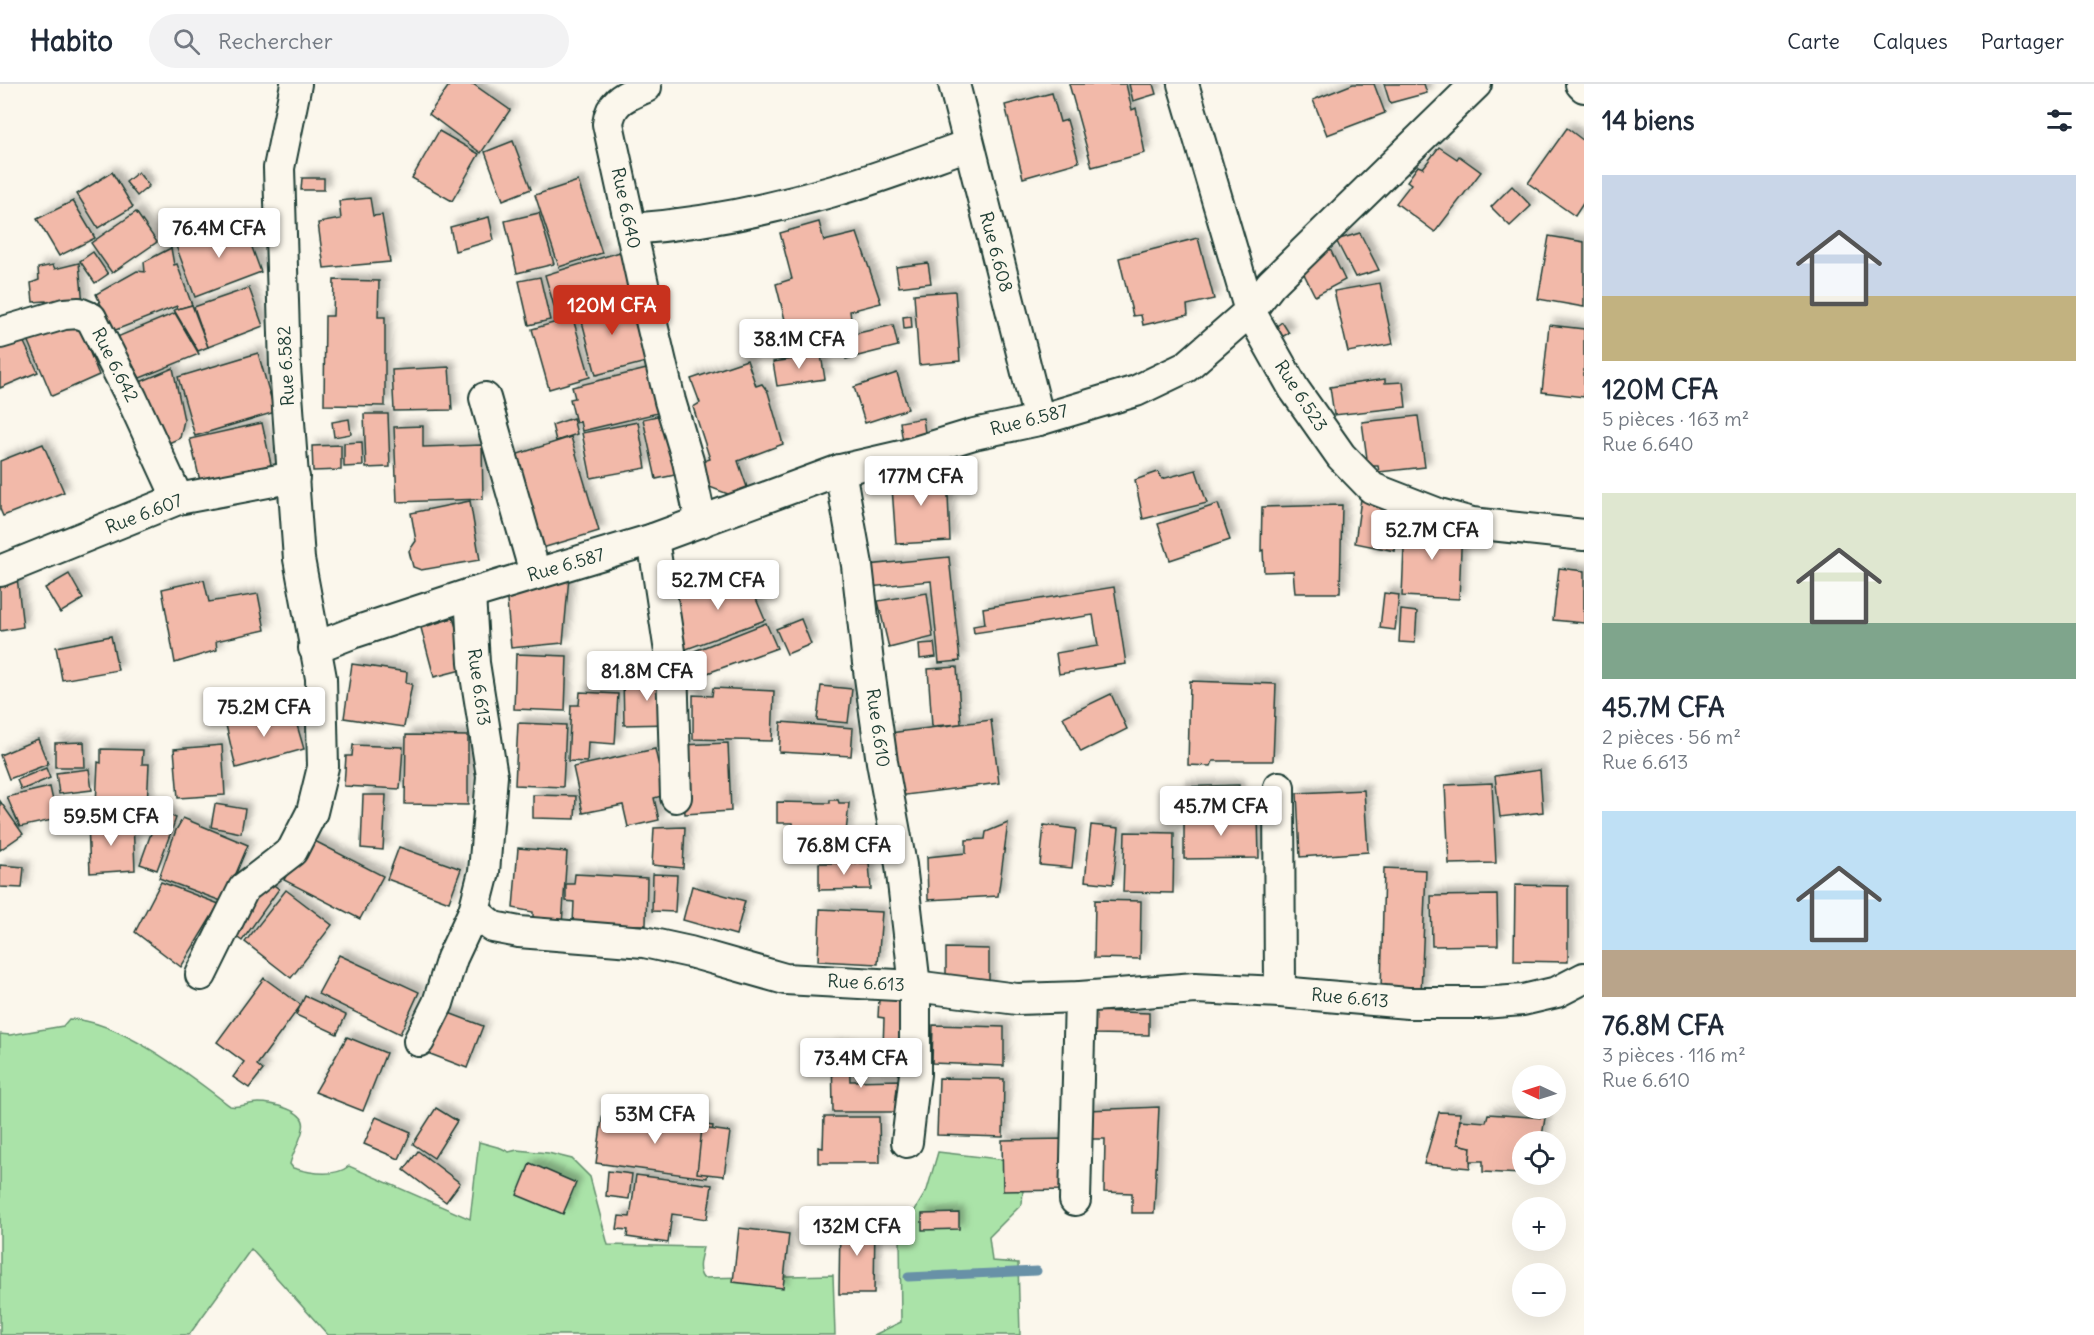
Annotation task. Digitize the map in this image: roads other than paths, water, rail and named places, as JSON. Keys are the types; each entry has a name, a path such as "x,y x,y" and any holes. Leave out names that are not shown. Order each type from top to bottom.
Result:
{"street":[{"name":"Rue 6.582","path":"201,975 244,888 292,851 312,812 323,767 321,678 299,559 285,367 279,168 296,84"},
{"name":"Rue 6.608","path":"954,84 1038,420"},
{"name":"Rue 6.523","path":"1182,84 1250,311 1276,359 1316,422 1341,456 1372,488 1439,514 1472,523 1584,535"},
{"name":"Rue 6.640","path":"646,87 620,100 610,114 609,124 650,316 670,401 688,461 701,522"},
{"name":"Rue 6.587","path":"314,648 355,632 535,573 584,561 653,539 840,471 975,434 1038,420 1136,391 1186,367 1250,311 1271,284 1336,218 1430,129 1464,89"},
{"path":"632,229 722,217 819,195 969,145"},
{"name":"Rue 6.642","path":"0,333 64,314 79,313 91,318 132,399 178,499"},
{"path":"485,398 535,573"},
{"name":"Rue 6.610","path":"840,471 857,565 882,762 900,865 915,986 915,1074 907,1142"},
{"name":"Rue 6.607","path":"0,571 178,499 294,477"},
{"path":"653,539 672,665 676,797"},
{"name":"Rue 6.613","path":"470,594 474,663 492,776 484,872 474,911 493,927 519,932 644,942 690,952 785,979 915,986 1017,999 1080,997 1195,988 1280,992 1408,1003 1482,1003 1523,1000 1557,992 1584,978"},
{"path":"1280,787 1280,992"},
{"path":"419,1041 438,1003 452,958 474,911"},
{"path":"1075,1200 1080,997"}],"waterway":[{"path":"908,1277 1037,1271"}]}
